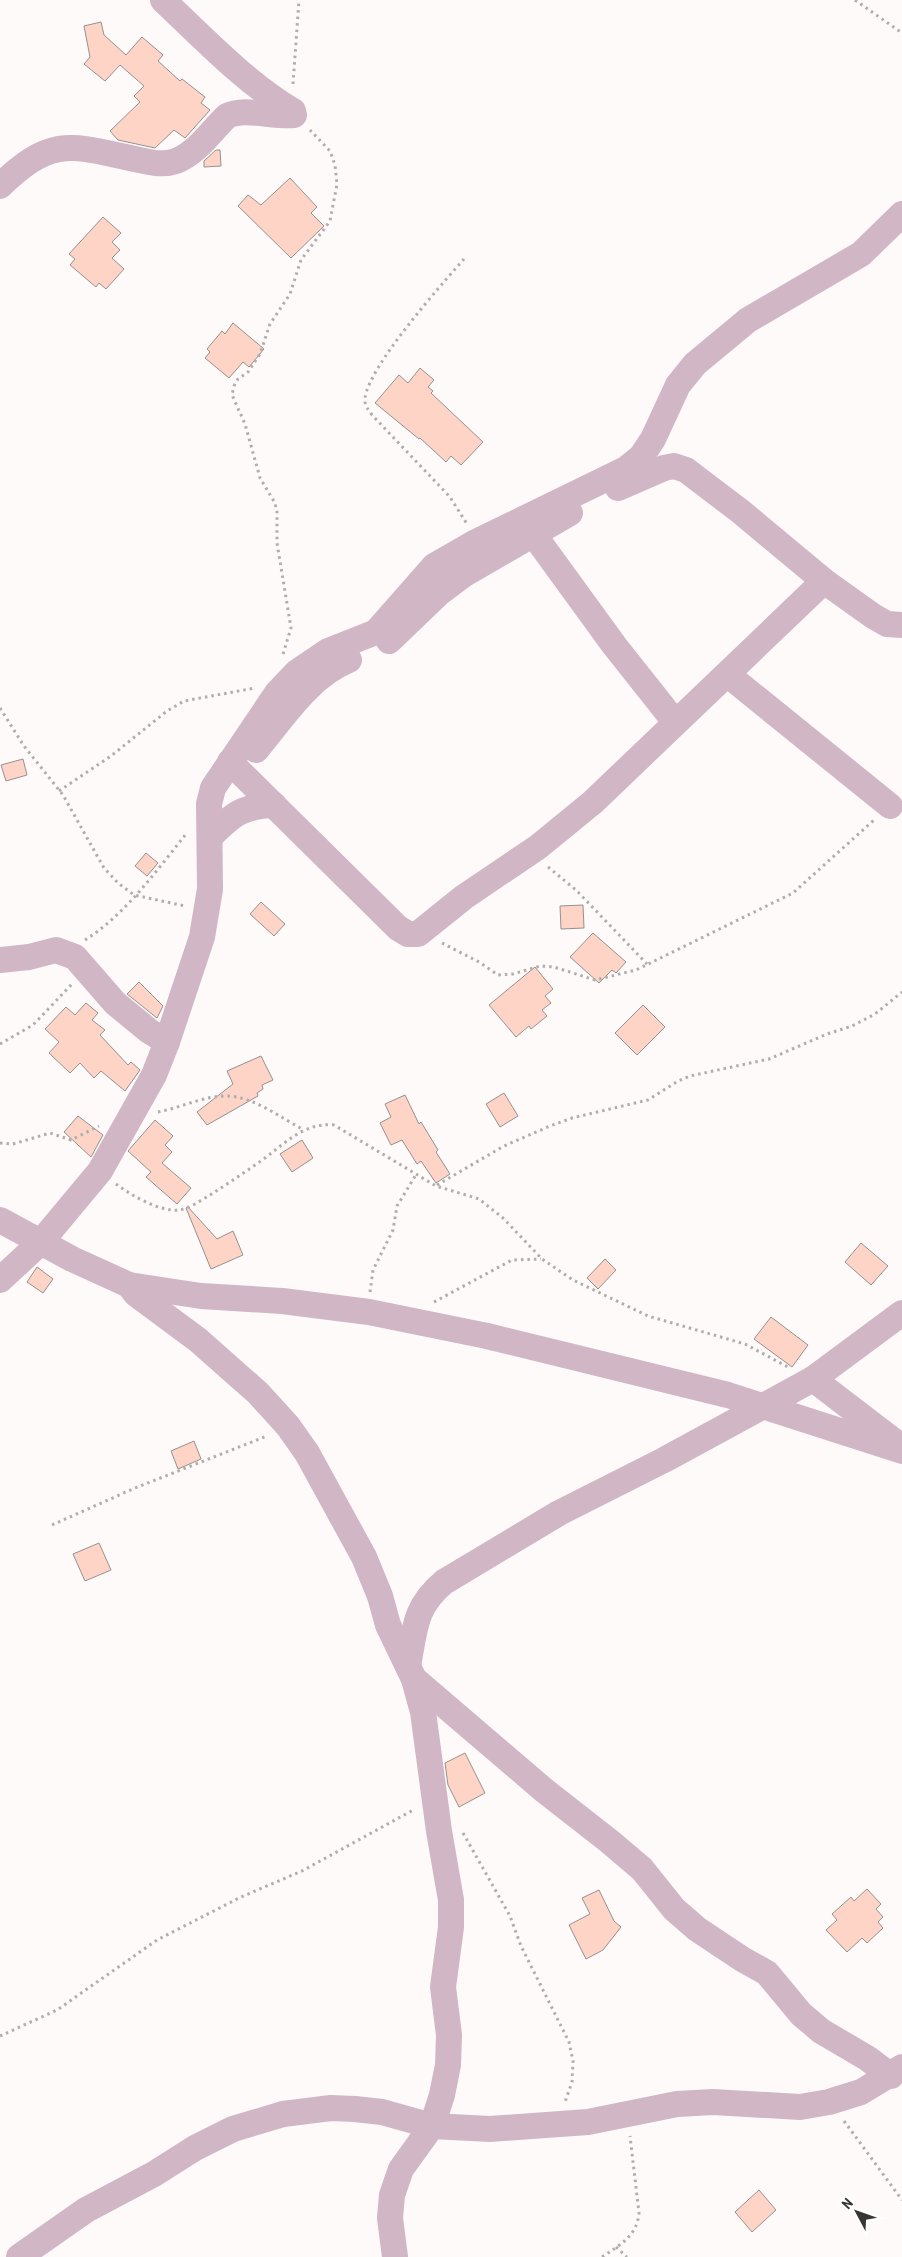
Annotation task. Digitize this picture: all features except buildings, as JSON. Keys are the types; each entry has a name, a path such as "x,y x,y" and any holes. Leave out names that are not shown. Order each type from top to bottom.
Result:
{"street":[{"path":"163,0 254,82 293,113"},
{"path":"0,186 30,162 50,150 73,146 160,164 189,155 227,116 235,112 278,117 293,113"},
{"path":"235,766 277,693 297,672 315,659 376,632 429,571 474,543 626,469 645,451 664,419 678,385 695,364 748,320 861,254 902,214"},
{"path":"0,1280 40,1243 100,1171 154,1075 202,938 210,889 199,834 214,788 313,683 327,672 389,640 440,592 498,553 534,535 604,494 664,468 674,466 698,478 824,581 873,616 887,624 902,625"},
{"path":"534,535 614,645 675,722"},
{"path":"235,766 398,928 408,934 418,934 464,897 531,852 593,802 675,722 728,675 824,581"},
{"path":"728,675 890,806"},
{"path":"199,834 239,811 254,805 274,805"},
{"path":"0,960 29,957 56,950 75,957 115,1003 149,1031 167,1042"},
{"path":"0,1220 40,1243 129,1285 201,1296 282,1301 369,1312 405,1319 728,1395 902,1452"},
{"path":"129,1285 136,1294 178,1324 218,1357 258,1393 288,1426 327,1485 364,1557 380,1596 388,1625 411,1672 423,1712 434,1797 448,1876 451,1918 443,1987 449,2035 448,2065 442,2095 432,2126 401,2169 392,2195 390,2218 395,2257"},
{"path":"411,1672 421,1607 429,1595 444,1582 558,1513 764,1407 814,1379 902,1314"},
{"path":"814,1379 902,1448"},
{"path":"411,1672 537,1785 642,1869 674,1909 697,1929 767,1973 801,2014 814,2026 896,2071"},
{"path":"19,2257 86,2210 232,2129 283,2114 331,2108 382,2112 432,2126 490,2129 548,2125 588,2122 677,2104 713,2102 800,2106 829,2102 861,2092 896,2071"}],"path":[{"path":"282,657 292,628 277,544 278,512 257,470 245,424 232,395 238,379 248,372 258,359 270,324 290,294 301,260 308,248 324,231 330,221 334,204 337,184 336,165 330,151 320,138 293,113 293,80 299,0"},
{"path":"855,0 902,33"},
{"path":"464,259 436,290 372,377 364,399 372,415 450,497 464,518 474,543"},
{"path":"59,791 111,756 166,711 184,701 275,683 277,693"},
{"path":"0,708 24,746 59,791 104,868 118,883 134,895 179,906 207,909"},
{"path":"418,934 448,946 498,975 513,974 540,966 554,967 595,980 636,970 792,893 890,806"},
{"path":"56,950 88,938 111,919 199,834"},
{"path":"531,852 576,890 647,964"},
{"path":"0,1044 33,1025 65,990 87,971"},
{"path":"436,1186 504,1146 550,1126 572,1118 648,1100 678,1081 690,1076 769,1059 826,1034 852,1026 875,1014 902,992"},
{"path":"0,1143 13,1144 50,1133 71,1140 100,1125 129,1120 226,1096 241,1098 304,1130"},
{"path":"100,1171 118,1186 146,1201 179,1210 197,1203 304,1130 322,1124 334,1126 417,1173 436,1186 470,1195 490,1206 542,1260 573,1280 648,1316 746,1344 814,1379"},
{"path":"369,1312 373,1270 393,1230 397,1206 417,1173"},
{"path":"405,1319 512,1260 542,1260"},
{"path":"52,1525 288,1426"},
{"path":"0,2036 57,2010 158,1940 241,1897 302,1871 434,1797"},
{"path":"459,1826 510,1916 521,1946 569,2042 573,2061 572,2082 564,2104 548,2125"},
{"path":"829,2102 902,2200"},
{"path":"602,2257 631,2235 638,2225 634,2161 627,2115"},
{"path":"616,2247 627,2257"}]}
